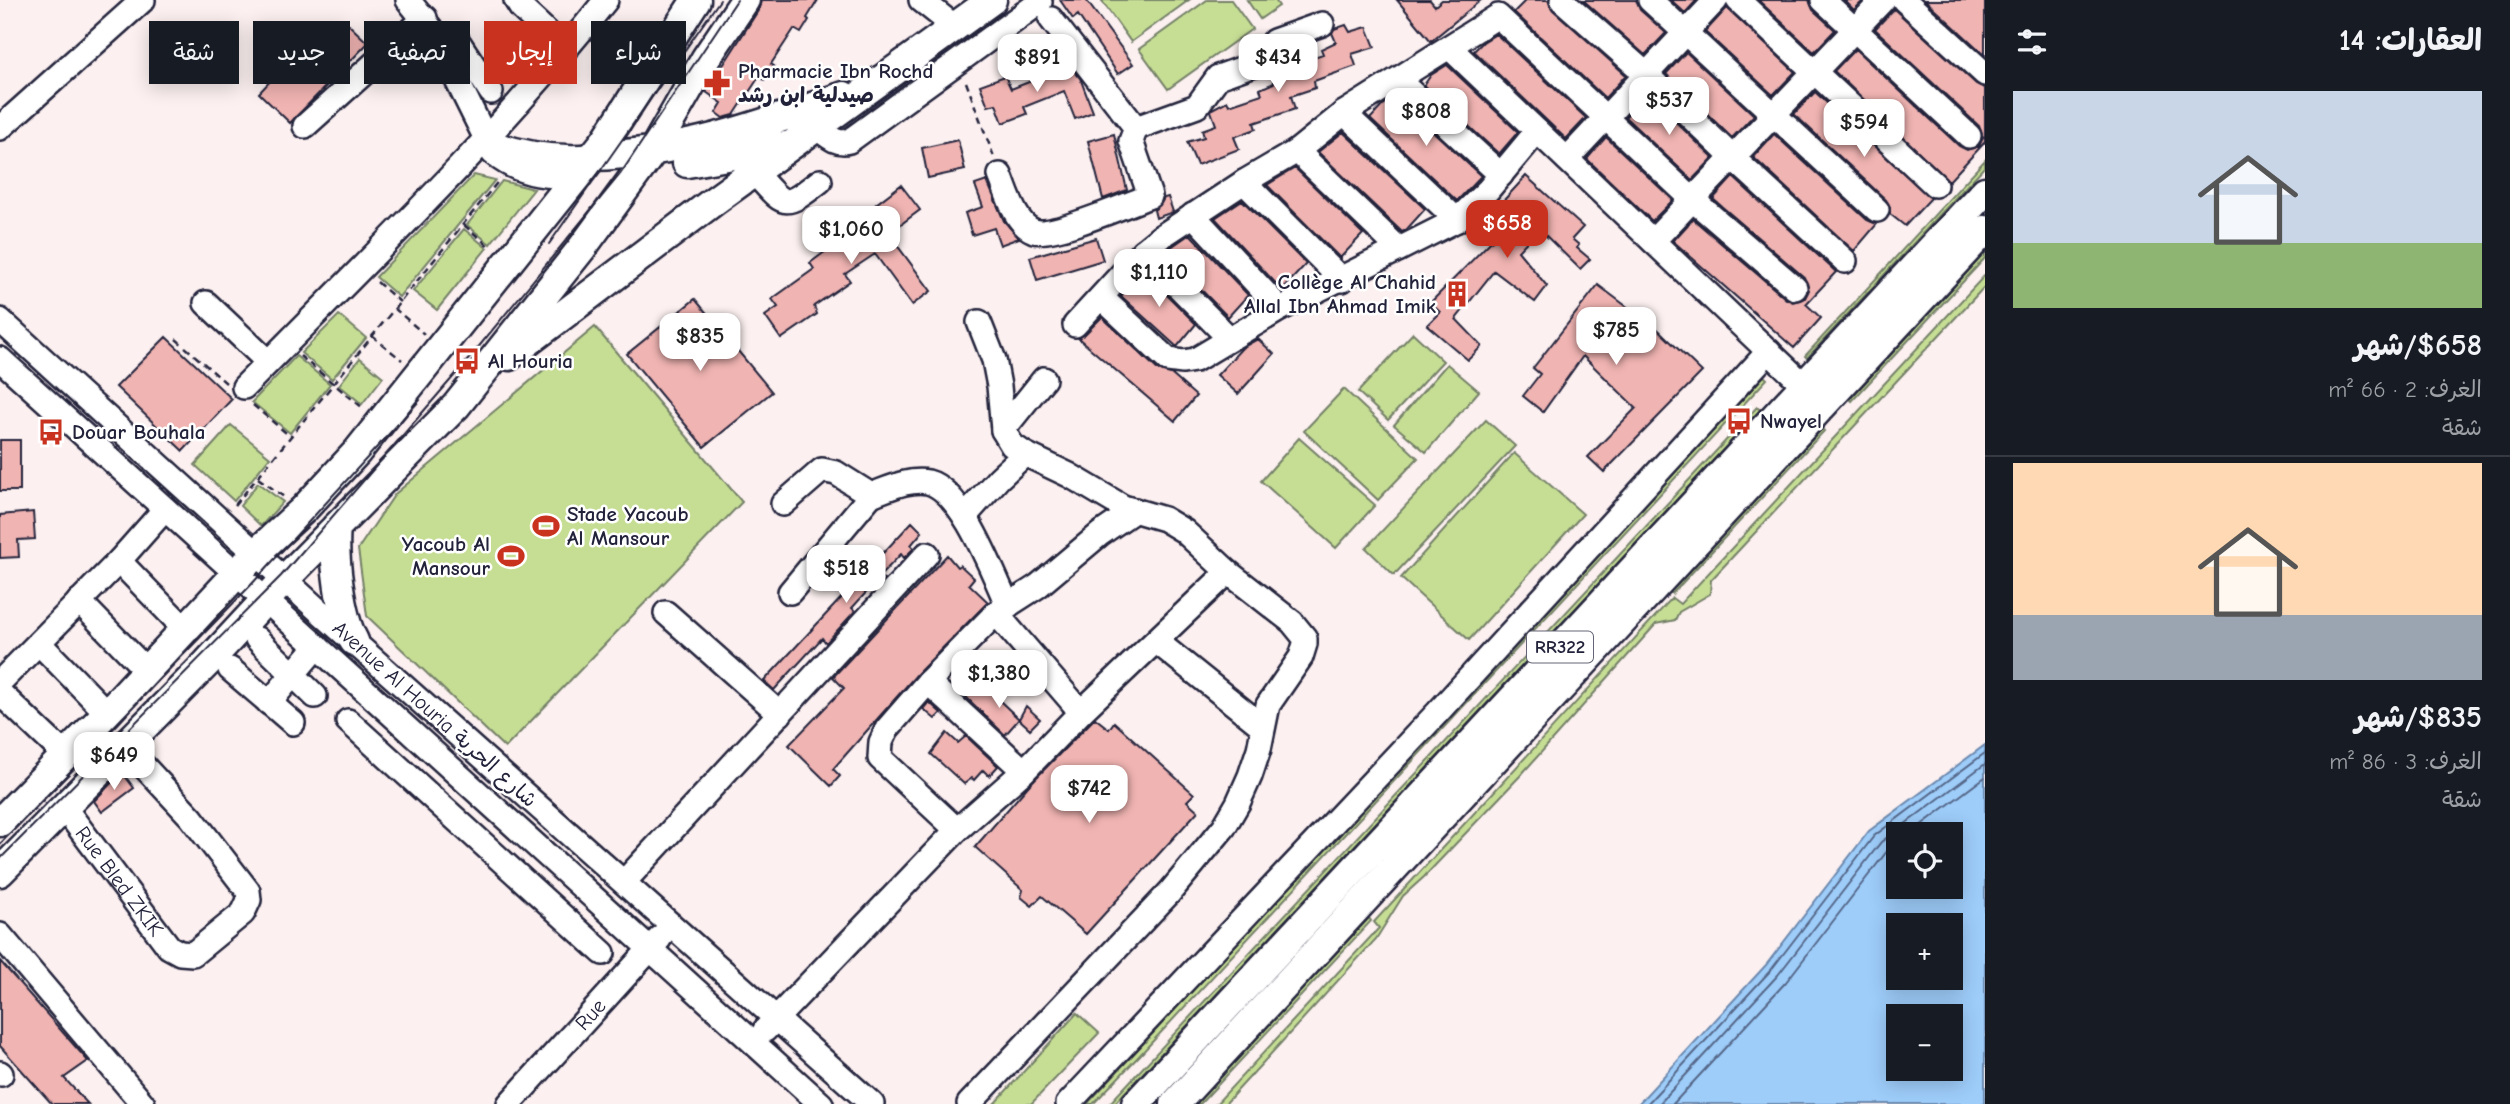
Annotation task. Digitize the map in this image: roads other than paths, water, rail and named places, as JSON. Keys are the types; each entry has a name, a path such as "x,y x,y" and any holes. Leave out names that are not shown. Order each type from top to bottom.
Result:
{"main road":[{"path":"5,807 65,755 107,713 256,553 304,509 356,452 609,134 696,0"},
{"path":"0,872 208,663 285,579 456,407 583,248 645,161 706,58 745,0"},
{"path":"476,382 754,172 992,0"},
{"path":"645,161 873,86"},
{"path":"584,166 793,144"},
{"name":"RR322","path":"1136,1104 1985,191"},
{"name":"RR322","path":"1175,1104 1985,230"},
{"path":"336,527 342,602 345,620 354,641"}],"street":[{"path":"0,128 143,0"},
{"path":"408,0 427,21"},
{"path":"516,0 535,21"},
{"path":"577,36 606,0"},
{"path":"921,0 947,33 956,63"},
{"path":"1562,0 1646,74 1732,158 1845,261"},
{"path":"1650,0 1877,210"},
{"path":"1567,159 1716,0"},
{"path":"1738,0 1935,185"},
{"path":"1823,0 1969,136"},
{"path":"1653,241 1883,0"},
{"path":"1904,0 1985,74"},
{"path":"816,127 835,141 849,141 956,63 1044,9 1136,128"},
{"path":"1074,325 1143,251 1244,181 1297,151 1344,113 1450,48 1494,16 1502,17 1693,200 1795,288"},
{"path":"305,127 425,18"},
{"path":"1000,175 1013,207 1024,224 1035,231 1053,231 1150,196 1131,141 1136,128 1197,106 1218,77 1261,62 1274,41 1322,24"},
{"path":"1450,48 1804,385"},
{"path":"470,76 491,92"},
{"path":"1398,80 1500,175"},
{"path":"469,84 492,157"},
{"path":"244,387 492,157 542,84"},
{"path":"1344,113 1457,220"},
{"path":"1102,298 1168,360 1195,360 1280,309 1457,220 1475,204 1537,131"},
{"path":"492,157 514,150 584,166"},
{"path":"1297,151 1399,249"},
{"path":"754,172 780,200 788,203 820,181"},
{"path":"1244,181 1342,280"},
{"path":"1193,215 1280,309"},
{"path":"1143,251 1229,338"},
{"path":"206,303 268,362"},
{"name":"Avenue Al Houria شارع الحرية","path":"0,320 256,553 872,1104"},
{"path":"969,1104 1170,892 1224,827 1250,776 1268,705 1305,650 1305,638 1292,622 1228,572 1184,531 1164,519 1102,496 1012,445 1003,430 994,360 979,322"},
{"path":"1068,1104 1438,712 1769,351"},
{"name":"Avenue Al Houria شارع الحرية","path":"5,372 237,574 821,1104"},
{"path":"1003,430 1044,379"},
{"path":"965,516 1025,454"},
{"path":"783,504 822,470 836,473 871,495"},
{"path":"790,592 871,495 913,481 929,482 945,490 965,516 1002,610 1081,712"},
{"path":"0,682 119,561 164,509"},
{"path":"957,830 880,758 881,742 887,729 929,682 1002,610 1038,586 1100,534 1135,510"},
{"path":"624,882 927,554"},
{"path":"119,561 186,629"},
{"path":"753,1042 957,830 1024,771 1081,712 1228,572"},
{"path":"79,601 146,670"},
{"path":"666,613 780,713"},
{"path":"257,639 315,696"},
{"path":"1156,641 1262,727"},
{"path":"39,643 107,713"},
{"path":"269,703 317,646"},
{"path":"230,669 293,723"},
{"path":"929,682 1024,771"},
{"path":"0,693 65,755"},
{"path":"348,720 603,953"},
{"name":"Rue Bled ZKIK","path":"63,806 169,947 180,953 193,954 243,914 249,900 248,891 191,817 124,745"},
{"path":"579,930 602,905"},
{"name":"Rue","path":"509,1104 671,925"},
{"path":"0,934 143,1104"}],"water":[{"path":"1985,745 1985,1104 1638,1104 1766,965 1869,831"}],"tram line":[{"path":"549,244 720,0"},
{"path":"0,859 281,576 467,361 621,173 737,0"},
{"path":"0,844 250,586 420,400"}],"place":[{"name":"Pharmacie Ibn Rochd صيدلية ابن رشد","path":"717,83"},
{"name":"Collège Al Chahid Allal Ibn Ahmad Imik","path":"1457,294"},
{"name":"Al Houria","path":"467,361"},
{"name":"Nwayel","path":"1739,421"},
{"name":"Douar Bouhala","path":"51,432"},
{"name":"Stade Yacoub Al Mansour","path":"546,526"},
{"name":"Yacoub Al Mansour","path":"511,556"}]}
